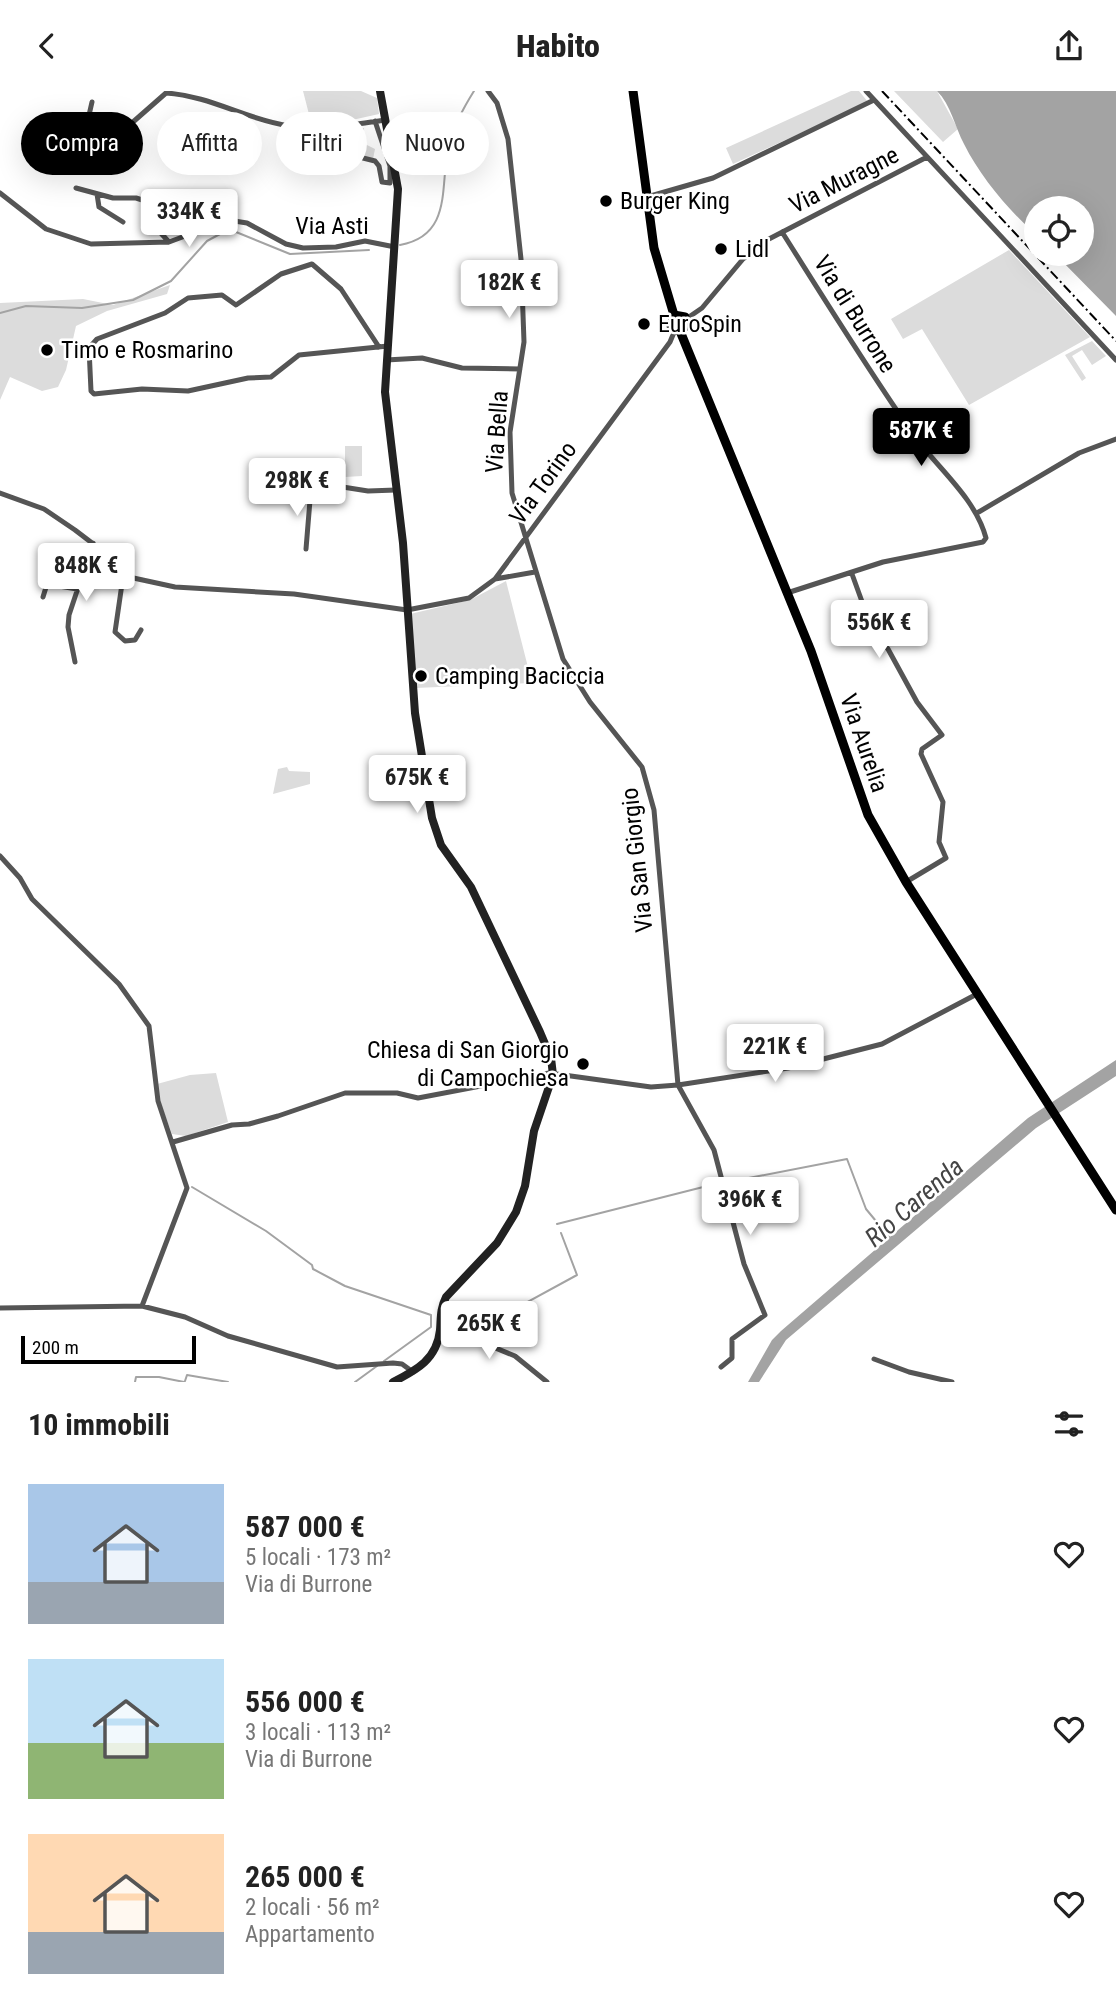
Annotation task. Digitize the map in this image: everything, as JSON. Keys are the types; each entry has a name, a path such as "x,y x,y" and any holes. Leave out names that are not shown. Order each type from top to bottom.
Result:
{"main road":[{"path":"380,91 384,112"},
{"name":"Via Aurelia","path":"633,91 654,249 674,315 670,323 677,330 787,593 868,815 906,882 1116,1210"},
{"path":"393,1382 413,1372 435,1350 441,1307 446,1297 497,1243 516,1212 525,1186 534,1131 553,1075 551,1058 540,1032 471,887 437,839 415,713 404,543 387,418 386,360 383,346 395,247 396,175"},
{"path":"674,315 682,315 686,319 685,327 677,330"}],"street":[{"path":"374,91 380,91"},
{"name":"Via Bella","path":"488,91 497,103 508,139 518,216 524,342 510,432 510,473 516,510 527,535"},
{"path":"866,91 1116,360"},
{"path":"143,113 166,93 195,95 288,126 332,129 381,120"},
{"path":"647,197 713,177 874,100"},
{"path":"90,112 92,102"},
{"path":"367,159 375,161 379,166 382,182 390,183 390,166 375,121"},
{"name":"Via Muragne","path":"686,319 702,308 753,250 782,232 927,157"},
{"path":"76,188 152,203 157,209 158,230 169,242"},
{"name":"Via Asti","path":"0,193 46,229 91,244 169,242 228,220 247,223 286,244 303,247 335,247 365,241 395,247"},
{"path":"97,194 99,207 123,222"},
{"name":"Via di Burrone","path":"782,232 863,363 932,461 976,513"},
{"path":"304,265 317,266 331,278 383,346 299,355 271,377 248,378 188,391 142,389 94,394 91,391 89,348 97,339 165,313 188,298 222,295 232,304 241,303 268,281 304,265"},
{"name":"Via Torino","path":"123,577 175,587 294,594 407,610 469,598 495,579 677,330"},
{"name":"Via Bella","path":"386,360 422,358 462,368 520,369"},
{"path":"787,593 883,562 983,542 986,536 976,513 1079,453 1116,439"},
{"path":"306,549 308,489 343,485 368,491 396,491"},
{"path":"0,493 44,509 93,543 110,569 123,577 115,632 125,641 135,640 141,630"},
{"name":"Via San Giorgio","path":"527,535 535,572 563,659 590,702 646,776 654,810 678,1085"},
{"path":"75,662 68,627 77,589 93,543"},
{"path":"495,579 535,572"},
{"path":"852,574 873,632 888,649 917,702 942,737 922,749 921,754 943,801 939,842 946,858 906,882"},
{"path":"43,597 47,584 77,589"},
{"path":"0,856 20,878 32,899 119,984 149,1026 158,1101 187,1188 142,1306"},
{"path":"173,1142 232,1125 278,1116 345,1093 397,1093 418,1098 495,1082 553,1075 651,1087 678,1085 848,1055 905,1034 977,994"},
{"path":"678,1085 714,1150 746,1271 765,1315 732,1339 732,1358 721,1367"},
{"path":"0,1308 142,1306 185,1317 228,1336 337,1367 393,1363 402,1364 413,1372"},
{"path":"440,1325 515,1356 547,1382"},
{"path":"874,1359 909,1372 952,1382"}],"shaded area":[{"path":"303,91 361,91 377,98 379,114 367,117 367,112 308,112"},
{"path":"851,91 859,91 868,102 733,164 726,148"},
{"path":"894,91 937,91 958,129 943,142"},
{"path":"937,91 1116,91 1116,316 1067,266 1094,266 1094,196 1024,196 1024,223 1005,204 978,169 946,103"},
{"path":"367,145 375,149 373,159 367,157"},
{"path":"1009,250 1090,337 969,405 922,329 903,339 891,319"},
{"path":"170,285 167,294 107,311 76,326 66,370 58,387 42,391 10,377 0,400 0,303 83,299 113,305"},
{"path":"1092,341 1106,356 1092,365 1082,350 1072,356 1086,378 1082,381 1065,355"},
{"path":"345,446 362,446 362,476 345,477"},
{"name":"Camping Baciccia","path":"506,581 532,683 415,688 410,614 470,600"},
{"path":"287,767 289,771 310,772 310,784 273,794 278,769"},
{"path":"1116,1060 1116,1076 1036,1128 786,1340 759,1382 748,1382 772,1340 781,1331 1028,1118"},
{"path":"216,1073 228,1122 186,1136 172,1134 160,1102 157,1084 190,1075"}],"waterway":[{"path":"400,245 418,239 430,230 437,218 442,204 450,141 460,115 474,91"},
{"path":"0,313 26,306 82,308 133,300 171,281 207,241 220,234 236,232 290,254 369,250"},
{"path":"728,1182 847,1159 866,1209 890,1238"},
{"path":"557,1224 719,1183"},
{"path":"192,1187 266,1231 312,1265 313,1269 345,1286 431,1315 431,1327"},
{"path":"469,1334 577,1275 561,1233"},
{"path":"384,1361 431,1327"},
{"name":"Rio Carenda","path":"445,1334 459,1339"},
{"path":"355,1382 377,1366"},
{"path":"185,1381 187,1375 228,1382"},
{"path":"135,1382 136,1377 159,1377 184,1382"}],"railway":[{"path":"882,91 1116,341"}],"place":[{"name":"Burger King","path":"606,201"},
{"name":"Lidl","path":"721,249"},
{"name":"EuroSpin","path":"644,324"},
{"name":"Timo e Rosmarino","path":"47,350"},
{"name":"Camping Baciccia","path":"421,676"},
{"name":"Chiesa di San Giorgio di Campochiesa","path":"583,1064"}]}
